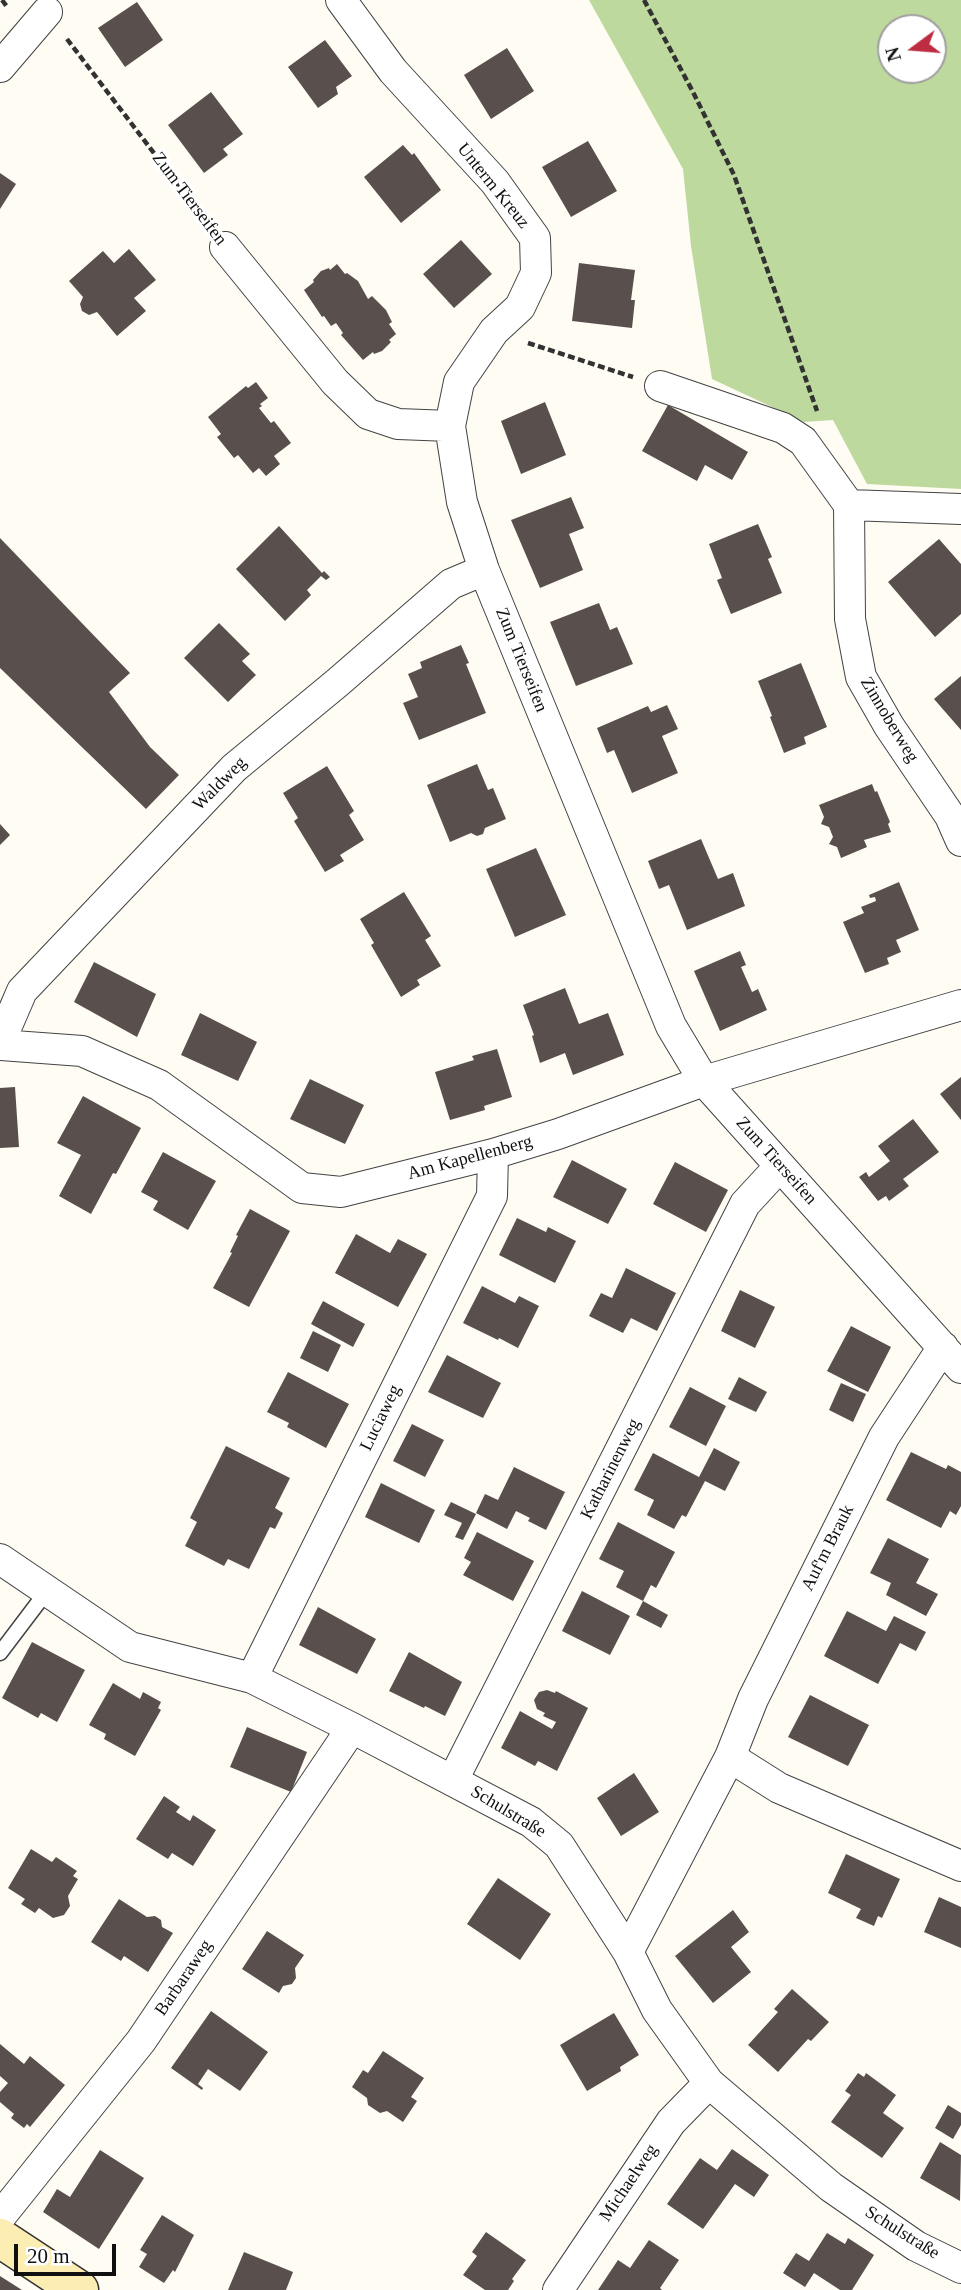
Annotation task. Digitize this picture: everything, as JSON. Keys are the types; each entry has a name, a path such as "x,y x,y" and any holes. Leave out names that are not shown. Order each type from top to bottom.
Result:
{"street":[{"name":"Unterm Kreuz","path":"341,0 393,71 495,182 535,238 536,273 520,307 494,331 459,382 450,426"},
{"path":"0,67 47,12"},
{"name":"Zum Tierseifen","path":"225,247 335,382 368,414 398,424 450,426 462,502 484,570 671,1026 704,1081 952,1358"},
{"path":"660,386 783,428 793,434 803,441 849,505 961,509"},
{"name":"Zinnoberweg","path":"849,505 850,619 861,677 889,726 950,816 961,841"},
{"name":"Waldweg","path":"0,1044 22,991 234,768 451,584 484,570"},
{"name":"Am Kapellenberg","path":"0,1044 82,1051 159,1085 302,1188 341,1192 493,1154 558,1134 704,1081 961,1005"},
{"name":"Luciaweg","path":"252,1678 492,1196 493,1154"},
{"name":"Katharinenweg","path":"453,1780 746,1204 780,1166"},
{"name":"Auf'm Brauk","path":"628,1952 730,1756 753,1699 884,1437 952,1358"},
{"name":"Schulstraße","path":"0,1559 130,1647 252,1678 531,1822 559,1845 628,1952 657,2010 709,2083 831,2187 916,2246 961,2268"},
{"name":"Barbaraweg","path":"0,2217 141,2041 352,1728"},
{"path":"730,1756 779,1788 961,1866"},
{"name":"Michaelweg","path":"558,2290 671,2122 709,2083"},
{"path":"0,2238 79,2290"}],"lane":[{"path":"0,1653 47,1591"}],"path":[{"path":"643,0 734,175 817,413"},
{"name":"Zum Tierseifen","path":"47,12 225,247"},
{"path":"494,331 660,386"}],"green space":[{"path":"589,0 961,0 961,489 867,484 833,420 804,422 712,379 691,246 683,169"}],"building":[{"path":"137,2 163,40 125,67 98,28"},
{"path":"325,40 352,76 336,87 338,94 318,108 288,67"},
{"path":"507,48 534,91 491,119 464,75"},
{"path":"211,92 243,134 223,149 228,155 204,173 168,125"},
{"path":"588,141 617,191 571,217 542,167"},
{"path":"403,145 412,155 414,153 441,190 401,223 364,177"},
{"path":"0,173 16,184 0,209"},
{"path":"461,240 492,274 454,308 423,274"},
{"path":"129,249 156,280 134,298 146,311 117,336 97,312 89,315 82,311 80,304 83,297 69,281 103,251 114,263"},
{"path":"579,263 635,270 631,300 635,300 632,328 572,321"},
{"path":"337,264 345,274 358,281 368,299 372,296 386,310 392,322 389,324 396,334 382,351 373,352 363,360 341,335 343,333 336,323 331,326 324,316 322,317 304,290 314,282 321,271 330,270"},
{"path":"256,382 268,398 259,408 271,423 274,421 291,443 274,456 280,464 266,476 259,468 253,473 238,455 234,458 217,437 221,434 208,417 246,386 248,388"},
{"path":"545,402 566,455 521,474 501,421"},
{"path":"668,405 748,452 732,480 705,465 697,481 642,451"},
{"path":"571,497 584,528 569,534 583,570 540,588 511,520"},
{"path":"758,524 772,557 768,559 782,593 731,614 717,580 722,578 709,544"},
{"path":"279,526 322,573 324,571 330,577 326,580 321,576 307,590 311,595 285,621 236,569"},
{"path":"0,538 130,673 109,692 150,747 179,775 146,809 0,668"},
{"path":"939,539 961,564 961,614 935,637 888,582"},
{"path":"599,603 610,630 617,627 633,664 576,686 550,622"},
{"path":"219,623 250,654 242,661 256,675 228,702 184,658"},
{"path":"461,645 486,713 419,740 403,703 418,697 408,674 422,668 420,662"},
{"path":"801,663 827,727 804,737 806,744 784,753 758,681"},
{"path":"961,676 961,730 934,699"},
{"path":"667,705 678,729 662,736 678,773 632,793 614,750 607,753 597,728 648,706 651,712"},
{"path":"477,764 488,790 493,788 506,819 485,828 483,834 477,836 471,833 450,842 427,785"},
{"path":"327,766 354,811 349,815 364,840 340,855 344,861 325,872 294,821 298,818 283,793"},
{"path":"872,784 890,822 888,824 891,832 864,840 867,847 841,858 837,847 829,844 833,837 829,827 821,824 824,817 819,805"},
{"path":"0,824 10,835 0,845"},
{"path":"701,839 718,879 733,873 745,906 687,930 669,885 659,889 648,861"},
{"path":"536,848 566,915 515,937 486,869"},
{"path":"899,882 919,930 896,940 901,952 887,958 889,964 865,973 843,922 864,913 861,907 876,901 875,897 870,898 869,895"},
{"path":"404,892 431,936 425,940 441,966 417,980 420,985 401,997 371,945 374,943 360,919"},
{"path":"740,951 746,965 741,967 752,992 758,989 767,1010 720,1031 694,971"},
{"path":"94,962 156,994 137,1037 74,1002"},
{"path":"565,988 579,1024 608,1013 624,1055 573,1075 565,1053 540,1063 532,1036 534,1035 523,1005"},
{"path":"200,1013 257,1042 238,1081 181,1055"},
{"path":"497,1049 512,1097 484,1106 485,1110 450,1120 435,1072 474,1060 472,1056"},
{"path":"961,1077 961,1120 940,1094"},
{"path":"310,1079 364,1105 345,1144 290,1119"},
{"path":"15,1087 19,1147 0,1148 0,1088"},
{"path":"83,1096 141,1128 91,1214 59,1196 81,1155 57,1143"},
{"path":"913,1119 939,1152 903,1179 909,1186 889,1201 886,1196 878,1201 859,1177 866,1172 869,1177 890,1161 878,1146"},
{"path":"163,1152 216,1181 188,1230 153,1210 158,1201 141,1192"},
{"path":"572,1160 627,1189 608,1224 553,1197"},
{"path":"675,1162 728,1190 706,1232 653,1204"},
{"path":"250,1209 290,1231 249,1307 213,1288 232,1253 230,1252 238,1236 236,1235"},
{"path":"517,1218 546,1232 548,1227 576,1241 555,1283 499,1255"},
{"path":"356,1234 390,1253 398,1239 427,1254 398,1307 335,1273"},
{"path":"626,1268 676,1293 657,1331 631,1318 623,1333 589,1316 601,1293 612,1298"},
{"path":"482,1286 515,1303 519,1296 539,1306 518,1348 463,1323"},
{"path":"740,1290 775,1307 755,1348 721,1331"},
{"path":"323,1301 365,1324 353,1347 311,1324"},
{"path":"851,1326 891,1347 868,1392 827,1371"},
{"path":"313,1331 341,1345 328,1372 300,1358"},
{"path":"447,1355 501,1383 483,1418 428,1392"},
{"path":"288,1372 349,1404 326,1448 287,1427 289,1423 267,1412"},
{"path":"739,1377 767,1392 756,1412 728,1399"},
{"path":"841,1383 866,1394 853,1422 829,1410"},
{"path":"690,1387 726,1406 706,1446 669,1427"},
{"path":"412,1424 444,1440 425,1477 393,1461"},
{"path":"226,1446 290,1478 275,1508 283,1513 275,1529 270,1527 249,1569 228,1559 224,1566 185,1546 197,1522 190,1518"},
{"path":"714,1448 740,1462 725,1491 705,1481 686,1517 682,1515 674,1529 647,1515 654,1500 634,1490 653,1453 699,1477"},
{"path":"911,1452 946,1469 948,1465 961,1472 961,1506 956,1515 950,1511 941,1528 886,1500"},
{"path":"514,1467 565,1492 546,1530 516,1511 507,1529 476,1513 485,1494 498,1500"},
{"path":"381,1483 435,1510 419,1543 365,1517"},
{"path":"451,1502 476,1514 463,1540 455,1537 462,1523 444,1515"},
{"path":"618,1522 675,1552 656,1588 651,1585 643,1601 616,1587 624,1571 599,1559"},
{"path":"477,1532 534,1561 513,1601 463,1575 471,1562 464,1558"},
{"path":"888,1538 929,1559 916,1583 938,1594 926,1616 886,1595 891,1583 870,1573"},
{"path":"582,1591 630,1616 610,1655 562,1631"},
{"path":"643,1601 668,1615 661,1628 636,1615"},
{"path":"318,1607 376,1639 357,1674 299,1645"},
{"path":"847,1611 886,1631 894,1616 926,1632 916,1651 900,1643 878,1684 824,1656"},
{"path":"32,1642 85,1670 57,1722 41,1713 38,1718 2,1698"},
{"path":"409,1652 462,1682 445,1716 389,1691"},
{"path":"113,1683 140,1699 143,1692 161,1702 158,1708 161,1710 135,1756 104,1739 106,1734 89,1725"},
{"path":"556,1691 588,1708 557,1771 538,1761 535,1766 501,1748 520,1711 552,1729 556,1722 543,1716 545,1713 537,1709 534,1700 539,1692"},
{"path":"810,1695 869,1725 848,1766 788,1737"},
{"path":"247,1727 307,1752 291,1792 230,1767"},
{"path":"634,1773 659,1812 621,1836 597,1798"},
{"path":"164,1796 180,1807 176,1812 190,1821 193,1815 216,1830 193,1866 172,1853 168,1859 136,1839"},
{"path":"31,1849 52,1862 56,1857 77,1871 73,1876 78,1879 68,1896 70,1906 64,1915 53,1918 39,1908 35,1913 21,1904 25,1899 8,1888"},
{"path":"846,1854 900,1879 882,1918 878,1916 874,1926 856,1918 861,1909 828,1893"},
{"path":"498,1878 551,1914 520,1960 467,1924"},
{"path":"939,1897 961,1907 961,1948 924,1932"},
{"path":"119,1899 147,1917 155,1916 161,1920 162,1927 173,1933 148,1972 124,1956 121,1961 91,1942"},
{"path":"733,1910 749,1932 731,1947 751,1972 713,2003 675,1956"},
{"path":"267,1931 304,1955 295,1968 296,1978 292,1984 283,1986 279,1993 242,1969"},
{"path":"792,1989 829,2022 811,2041 808,2039 778,2072 748,2045 778,2012 774,2009"},
{"path":"211,2011 268,2052 240,2091 208,2069 198,2084 202,2090 171,2068"},
{"path":"614,2013 639,2055 620,2067 621,2071 587,2091 560,2045"},
{"path":"0,2044 24,2064 30,2056 65,2085 30,2127 27,2124 24,2128 11,2118 14,2114 0,2102 0,2092 8,2083 0,2076"},
{"path":"383,2051 424,2078 411,2097 417,2101 403,2122 387,2111 380,2113 368,2105 367,2098 352,2087 363,2070 368,2073"},
{"path":"858,2073 864,2077 866,2073 896,2095 883,2113 904,2128 882,2158 831,2122 851,2095 845,2091"},
{"path":"948,2105 961,2113 961,2125 953,2139 935,2128"},
{"path":"940,2142 961,2155 960,2201 920,2178"},
{"path":"732,2149 769,2175 754,2197 735,2184 703,2229 667,2204 700,2158 717,2170"},
{"path":"100,2150 144,2178 99,2249 43,2212 57,2189 70,2197"},
{"path":"162,2215 194,2235 175,2272 173,2270 164,2283 139,2267 147,2254 140,2250"},
{"path":"486,2232 526,2260 512,2279 514,2281 508,2290 485,2290 463,2275 477,2256 472,2252"},
{"path":"827,2233 845,2244 848,2238 874,2255 852,2290 840,2290 814,2273 805,2287 783,2273 796,2253 809,2261"},
{"path":"649,2240 679,2260 660,2288 662,2290 598,2290 618,2260 630,2268"},
{"path":"244,2252 293,2272 286,2290 228,2290"},
{"path":"0,2276 22,2290 0,2290"}]}
